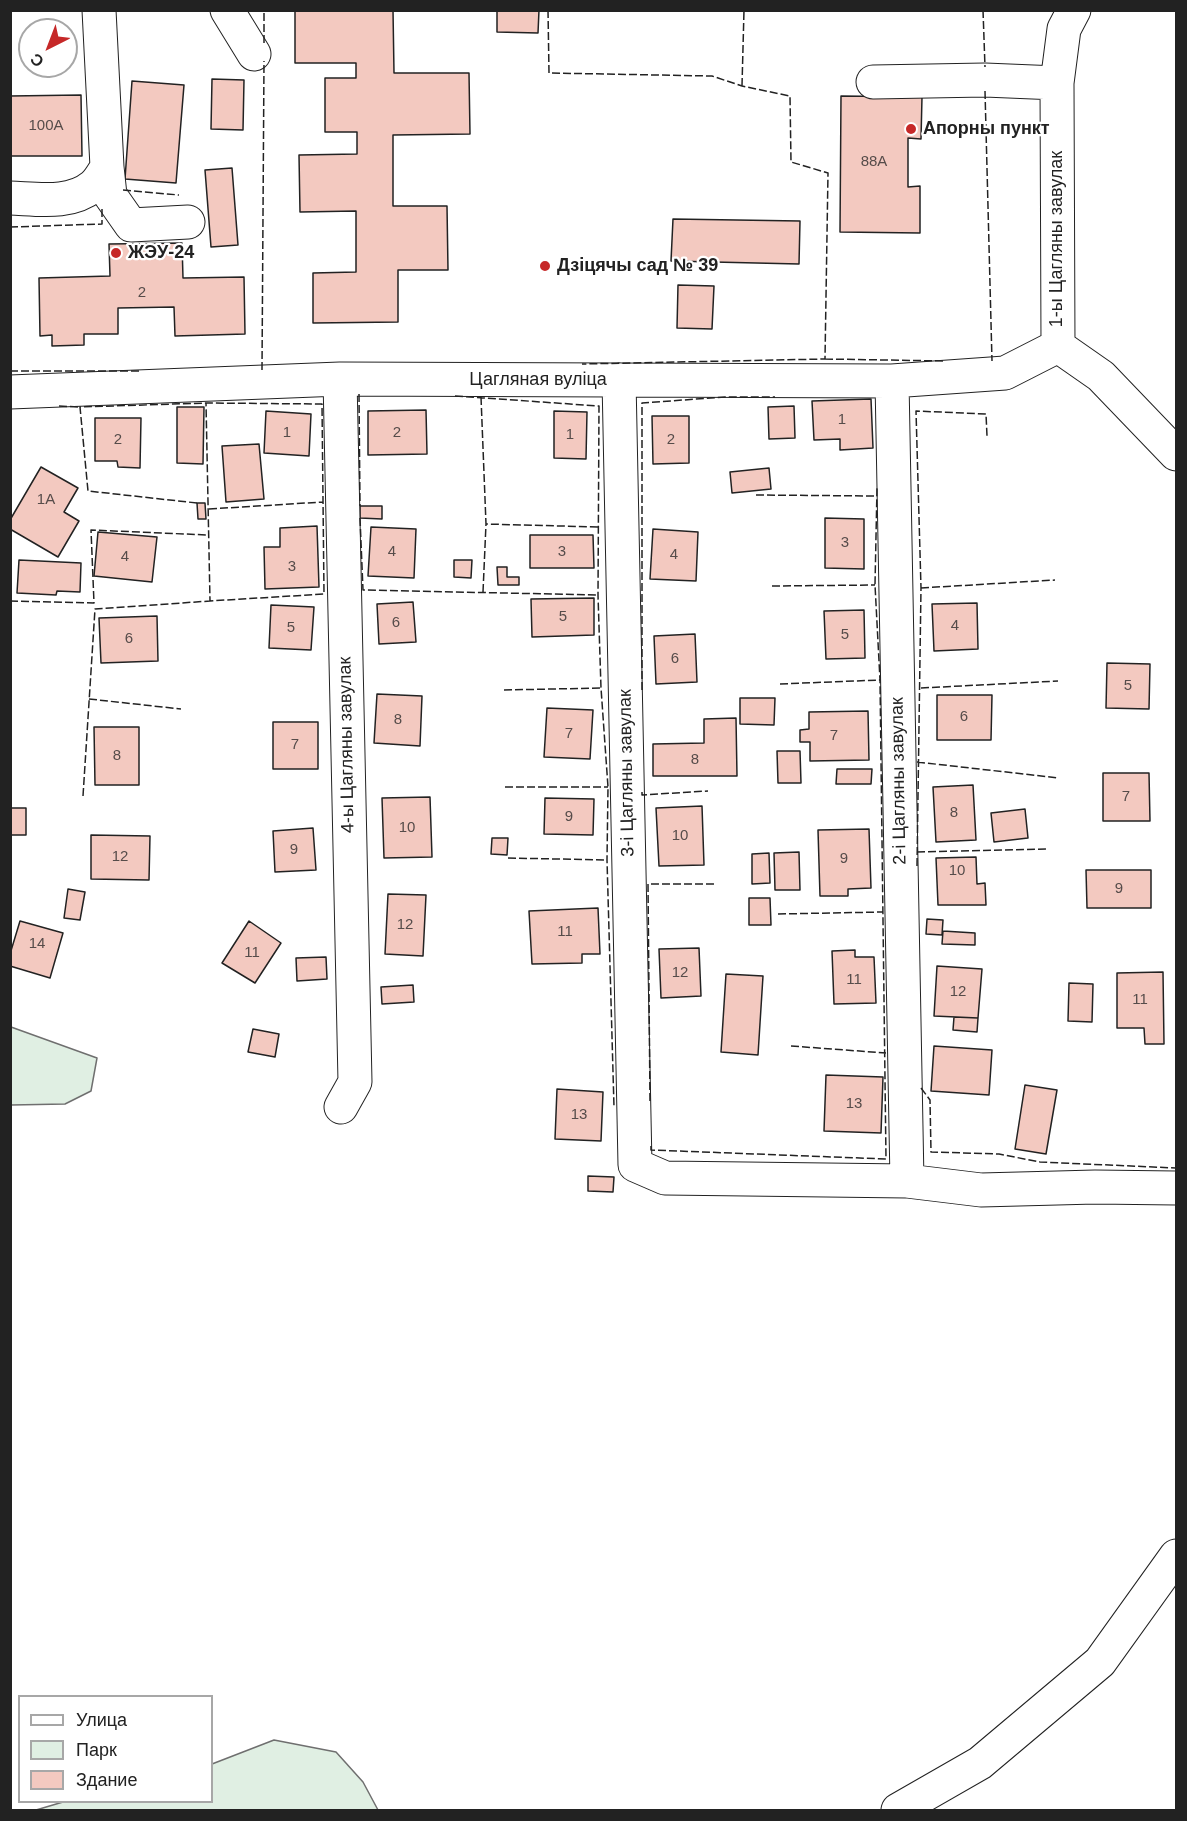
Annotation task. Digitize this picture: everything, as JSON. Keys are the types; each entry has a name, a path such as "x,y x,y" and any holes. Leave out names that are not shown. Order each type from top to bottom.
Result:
{"street":[{"path":"99,10 110,195 131,225 188,222"},
{"path":"227,10 254,54"},
{"name":"1-ы Цагляны завулак","path":"1074,10 1064,29 1057,83 1058,346 1101,376 1176,454"},
{"path":"873,82 985,80 1057,83"},
{"path":"10,198 64,199 80,194 95,185 107,167"},
{"name":"Цагляная вуліца","path":"10,392 340,379 892,381 1005,373 1058,346"},
{"name":"4-ы Цагляны завулак","path":"340,379 355,1082 341,1107"},
{"name":"3-і Цагляны завулак","path":"620,380 635,1165 665,1179 907,1181"},
{"name":"2-і Цагляны завулак","path":"892,381 907,1181"},
{"path":"907,1181 981,1190 1095,1186 1176,1188"},
{"path":"898,1810 980,1763 1100,1662 1176,1556"}],"green space":[{"path":"11,1027 97,1058 91,1091 65,1104 11,1105"},
{"path":"274,1740 336,1752 363,1782 378,1810 36,1810 60,1803 213,1803 213,1764"}],"building":[{"path":"295,10 393,10 394,73 469,73 470,134 393,135 393,206 447,206 448,270 398,270 398,322 313,323 313,273 356,272 356,211 300,212 299,155 357,154 357,132 325,132 325,78 356,78 356,63 295,63"},
{"path":"497,10 539,10 538,33 497,32"},
{"path":"212,79 244,80 243,130 211,129"},
{"path":"132,81 184,85 176,183 125,179"},
{"path":"81,95 82,156 10,156 10,96"},
{"path":"841,96 922,97 921,139 908,138 908,187 920,186 920,233 840,232"},
{"path":"232,168 238,245 211,247 205,170"},
{"path":"673,219 800,221 799,264 671,261"},
{"path":"182,243 183,278 244,277 245,334 175,336 174,307 118,308 118,334 84,334 84,345 52,346 52,335 40,336 39,278 110,276 109,244"},
{"path":"678,285 714,286 712,329 677,328"},
{"path":"871,399 873,448 840,450 840,439 814,440 812,401"},
{"path":"794,406 795,438 769,439 768,407"},
{"path":"177,407 204,407 203,464 177,463"},
{"path":"426,410 427,454 368,455 368,411"},
{"path":"266,411 311,414 309,456 264,453"},
{"path":"554,411 587,412 586,459 554,458"},
{"path":"652,416 689,416 689,463 653,464"},
{"path":"95,418 141,418 140,468 118,467 117,461 95,461"},
{"path":"259,444 264,499 226,502 222,446"},
{"path":"41,467 78,488 64,512 79,521 58,557 10,529 10,520"},
{"path":"769,468 771,489 732,493 730,472"},
{"path":"197,503 205,503 206,519 198,519"},
{"path":"360,506 382,506 382,519 360,518"},
{"path":"825,518 864,519 864,569 825,568"},
{"path":"317,526 319,587 265,589 264,547 280,547 280,528"},
{"path":"371,527 416,529 414,578 368,576"},
{"path":"653,529 698,532 696,581 650,579"},
{"path":"98,532 157,537 152,582 94,576"},
{"path":"530,535 593,535 594,568 530,568"},
{"path":"19,560 81,563 80,592 57,591 56,595 17,593"},
{"path":"454,560 472,560 471,578 454,577"},
{"path":"497,567 507,567 507,577 519,577 519,585 498,585"},
{"path":"594,598 594,635 532,637 531,599"},
{"path":"413,602 416,642 379,644 377,604"},
{"path":"977,603 978,649 934,651 932,604"},
{"path":"271,605 314,607 311,650 269,648"},
{"path":"864,610 865,658 826,659 824,611"},
{"path":"157,616 158,661 101,663 99,618"},
{"path":"695,634 697,682 656,684 654,636"},
{"path":"1107,663 1150,664 1149,709 1106,708"},
{"path":"377,694 422,696 420,746 374,743"},
{"path":"937,695 992,695 991,740 937,740"},
{"path":"740,698 775,698 774,725 740,724"},
{"path":"547,708 593,710 590,759 544,757"},
{"path":"868,711 869,760 810,761 810,742 800,742 800,730 809,729 809,712"},
{"path":"736,718 737,776 653,776 653,744 704,743 704,719"},
{"path":"273,722 318,722 318,769 273,769"},
{"path":"94,727 139,727 139,785 95,785"},
{"path":"777,751 800,751 801,783 778,783"},
{"path":"837,769 872,769 871,784 836,784"},
{"path":"1103,773 1149,773 1150,821 1103,821"},
{"path":"973,785 976,840 936,842 933,787"},
{"path":"430,797 432,857 384,858 382,798"},
{"path":"545,798 594,799 593,835 544,834"},
{"path":"702,806 704,865 659,866 656,808"},
{"path":"11,808 26,808 26,835 11,835"},
{"path":"1025,809 1028,838 994,842 991,813"},
{"path":"313,828 316,870 275,872 273,831"},
{"path":"869,829 871,888 848,889 848,896 820,896 818,830"},
{"path":"91,835 150,836 149,880 91,879"},
{"path":"492,838 508,838 507,855 491,854"},
{"path":"799,852 800,890 775,890 774,853"},
{"path":"769,853 770,883 752,884 752,854"},
{"path":"976,857 977,884 985,883 986,905 938,905 936,858"},
{"path":"1086,870 1151,870 1151,908 1087,908"},
{"path":"68,889 85,892 80,920 64,918"},
{"path":"388,894 426,895 423,956 385,954"},
{"path":"749,898 770,898 771,925 749,925"},
{"path":"598,908 600,954 582,954 582,963 532,964 529,911"},
{"path":"927,919 943,920 942,935 926,934"},
{"path":"20,921 63,933 50,978 10,966 10,954"},
{"path":"249,921 281,943 255,983 222,963"},
{"path":"943,931 975,933 975,945 942,944"},
{"path":"699,948 701,996 661,998 659,949"},
{"path":"855,950 855,957 874,957 876,1003 834,1004 832,951"},
{"path":"326,957 327,979 297,981 296,958"},
{"path":"937,966 982,969 978,1018 934,1016"},
{"path":"1163,972 1164,1044 1145,1044 1144,1028 1117,1028 1117,973"},
{"path":"726,974 763,976 758,1055 721,1052"},
{"path":"1069,983 1093,984 1092,1022 1068,1021"},
{"path":"413,985 414,1002 382,1004 381,987"},
{"path":"954,1017 978,1018 977,1032 953,1030"},
{"path":"253,1029 279,1034 275,1057 248,1052"},
{"path":"934,1046 992,1050 989,1095 931,1091"},
{"path":"826,1075 883,1077 881,1133 824,1131"},
{"path":"1025,1085 1057,1090 1046,1154 1015,1149"},
{"path":"557,1089 603,1092 601,1141 555,1139"},
{"path":"588,1176 614,1177 613,1192 588,1191"}],"fence":[{"path":"264,10 264,43"},
{"path":"548,10 549,73 712,76 742,86 790,96 791,162 828,173 825,359 582,364"},
{"path":"742,86 744,10"},
{"path":"983,10 985,67"},
{"path":"262,370 264,61"},
{"path":"985,91 992,361"},
{"path":"123,190 179,195"},
{"path":"10,227 102,224 102,208"},
{"path":"825,359 945,361"},
{"path":"10,371 141,371"},
{"path":"359,394 360,506"},
{"path":"455,396 599,406 598,595 601,688 608,787 607,860 614,1107"},
{"path":"481,397 486,524 599,527"},
{"path":"642,690 642,403 725,397 775,397"},
{"path":"197,503 88,491 80,407 206,403 322,404 324,594 210,601 206,403"},
{"path":"59,406 80,407"},
{"path":"917,866 921,588 916,411 986,414 987,436"},
{"path":"651,1146 651,1150 886,1159 880,680 875,585 877,488"},
{"path":"756,495 877,496"},
{"path":"209,509 323,502"},
{"path":"360,518 363,590 598,595"},
{"path":"483,592 486,524"},
{"path":"10,601 94,603 91,530 208,535"},
{"path":"921,588 1055,580"},
{"path":"772,586 875,585"},
{"path":"83,796 95,609 210,601"},
{"path":"780,684 880,680"},
{"path":"921,688 1058,681"},
{"path":"504,690 601,688"},
{"path":"89,699 181,709"},
{"path":"917,762 1059,778"},
{"path":"505,787 608,787"},
{"path":"642,792 642,795 708,791"},
{"path":"917,852 1048,849"},
{"path":"508,858 607,860"},
{"path":"650,1101 648,884 716,884"},
{"path":"778,914 883,912"},
{"path":"791,1046 886,1053"},
{"path":"921,1088 930,1100 931,1152 999,1154 1040,1162 1176,1168"}],"place":[{"name":"Апорны пункт","path":"911,129"},
{"name":"ЖЭУ-24","path":"116,253"},
{"name":"Дзіцячы сад № 39","path":"545,266"}]}
